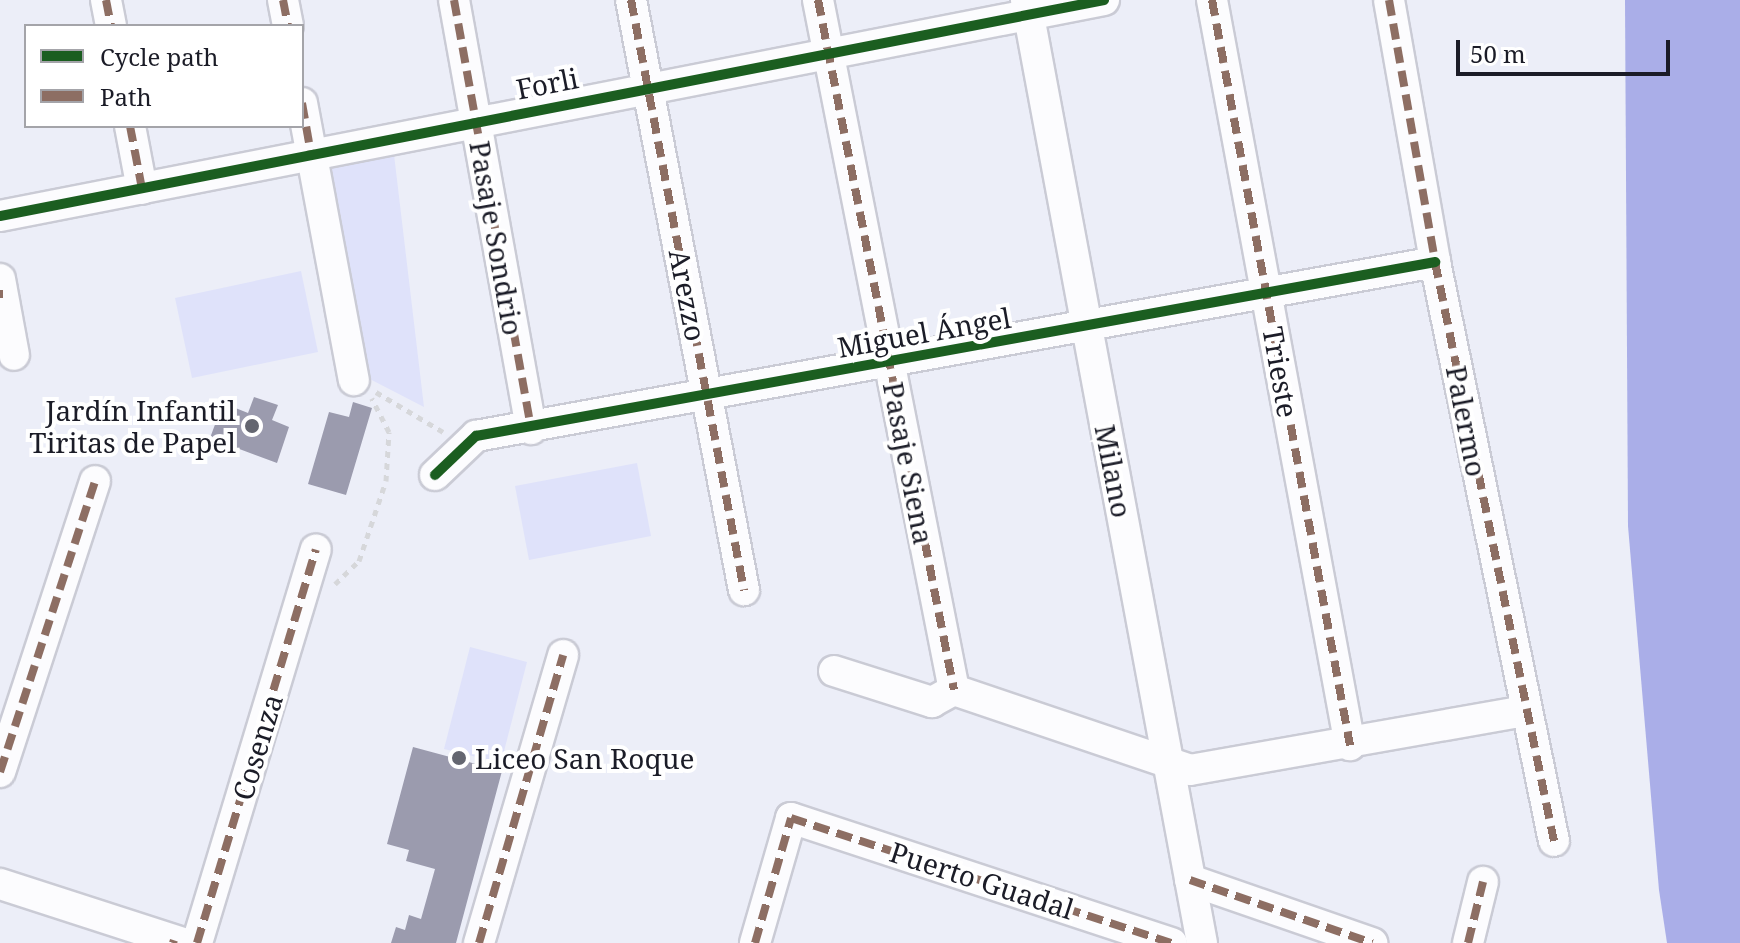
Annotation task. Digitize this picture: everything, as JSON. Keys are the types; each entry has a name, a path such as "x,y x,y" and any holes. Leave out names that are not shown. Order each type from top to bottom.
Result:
{"street":[{"path":"106,0 111,24"},
{"path":"283,0 288,24"},
{"name":"Pasaje Sondrio","path":"454,0 531,429"},
{"name":"Arezzo","path":"631,0 744,590"},
{"name":"Pasaje Siena","path":"818,0 954,690"},
{"name":"Forli","path":"0,216 829,53 1028,7 1104,0"},
{"name":"Trieste","path":"1212,0 1350,745"},
{"name":"Palermo","path":"1389,0 1435,262 1554,841"},
{"name":"Milano","path":"1028,7 1202,943"},
{"path":"304,114 354,380"},
{"path":"130,128 142,189"},
{"name":"Miguel Ángel","path":"435,475 476,436 531,429 1435,262"},
{"path":"1,289 14,355"},
{"path":"0,772 95,481"},
{"name":"Cosenza","path":"182,942 316,550"},
{"path":"479,943 563,655"},
{"path":"834,671 932,702 954,690 1168,758 1190,770 1350,745 1525,711"},
{"name":"Puerto Guadal","path":"755,943 791,818 1172,943"},
{"path":"1190,880 1372,943"},
{"path":"1468,943 1483,882"},
{"path":"0,884 182,942"}],"path":[{"path":"354,380 435,422 460,451"},
{"path":"306,584 332,585 352,571 380,508 389,432 379,407 354,380"}],"shaded area":[{"path":"393,146 424,407 362,375 321,161"},
{"path":"301,271 318,352 192,378 175,298"},
{"path":"637,463 651,536 529,560 515,486"},
{"path":"470,647 527,662 501,763 444,749"}],"water":[{"path":"1625,0 1740,0 1740,943 1667,943 1659,890 1628,526"}],"building":[{"path":"254,397 278,405 272,420 289,427 277,463 210,438 223,403 248,413"},
{"path":"353,402 372,408 346,495 308,484 329,412 349,417"},
{"path":"413,747 502,771 456,943 391,943 396,927 405,930 409,915 421,919 435,869 406,861 409,850 387,844"}],"marked path":[{"path":"106,0 111,24"},
{"path":"283,0 288,24"},
{"path":"454,0 531,429"},
{"path":"631,0 744,590"},
{"path":"818,0 954,690"},
{"path":"1212,0 1350,745"},
{"path":"1389,0 1435,262 1554,841"},
{"path":"304,114 311,154"},
{"path":"130,128 142,189"},
{"path":"0,772 95,481"},
{"path":"197,943 316,550"},
{"path":"479,943 563,655"},
{"path":"755,943 791,818 1172,943"},
{"path":"1190,880 1372,943"},
{"path":"1468,943 1483,882"}],"cycle path":[{"path":"0,216 1104,0"},
{"path":"435,475 476,436 1435,262"}],"place":[{"name":"Jardín Infantil Tiritas de Papel","path":"252,426"},
{"name":"Liceo San Roque","path":"459,758"}]}
